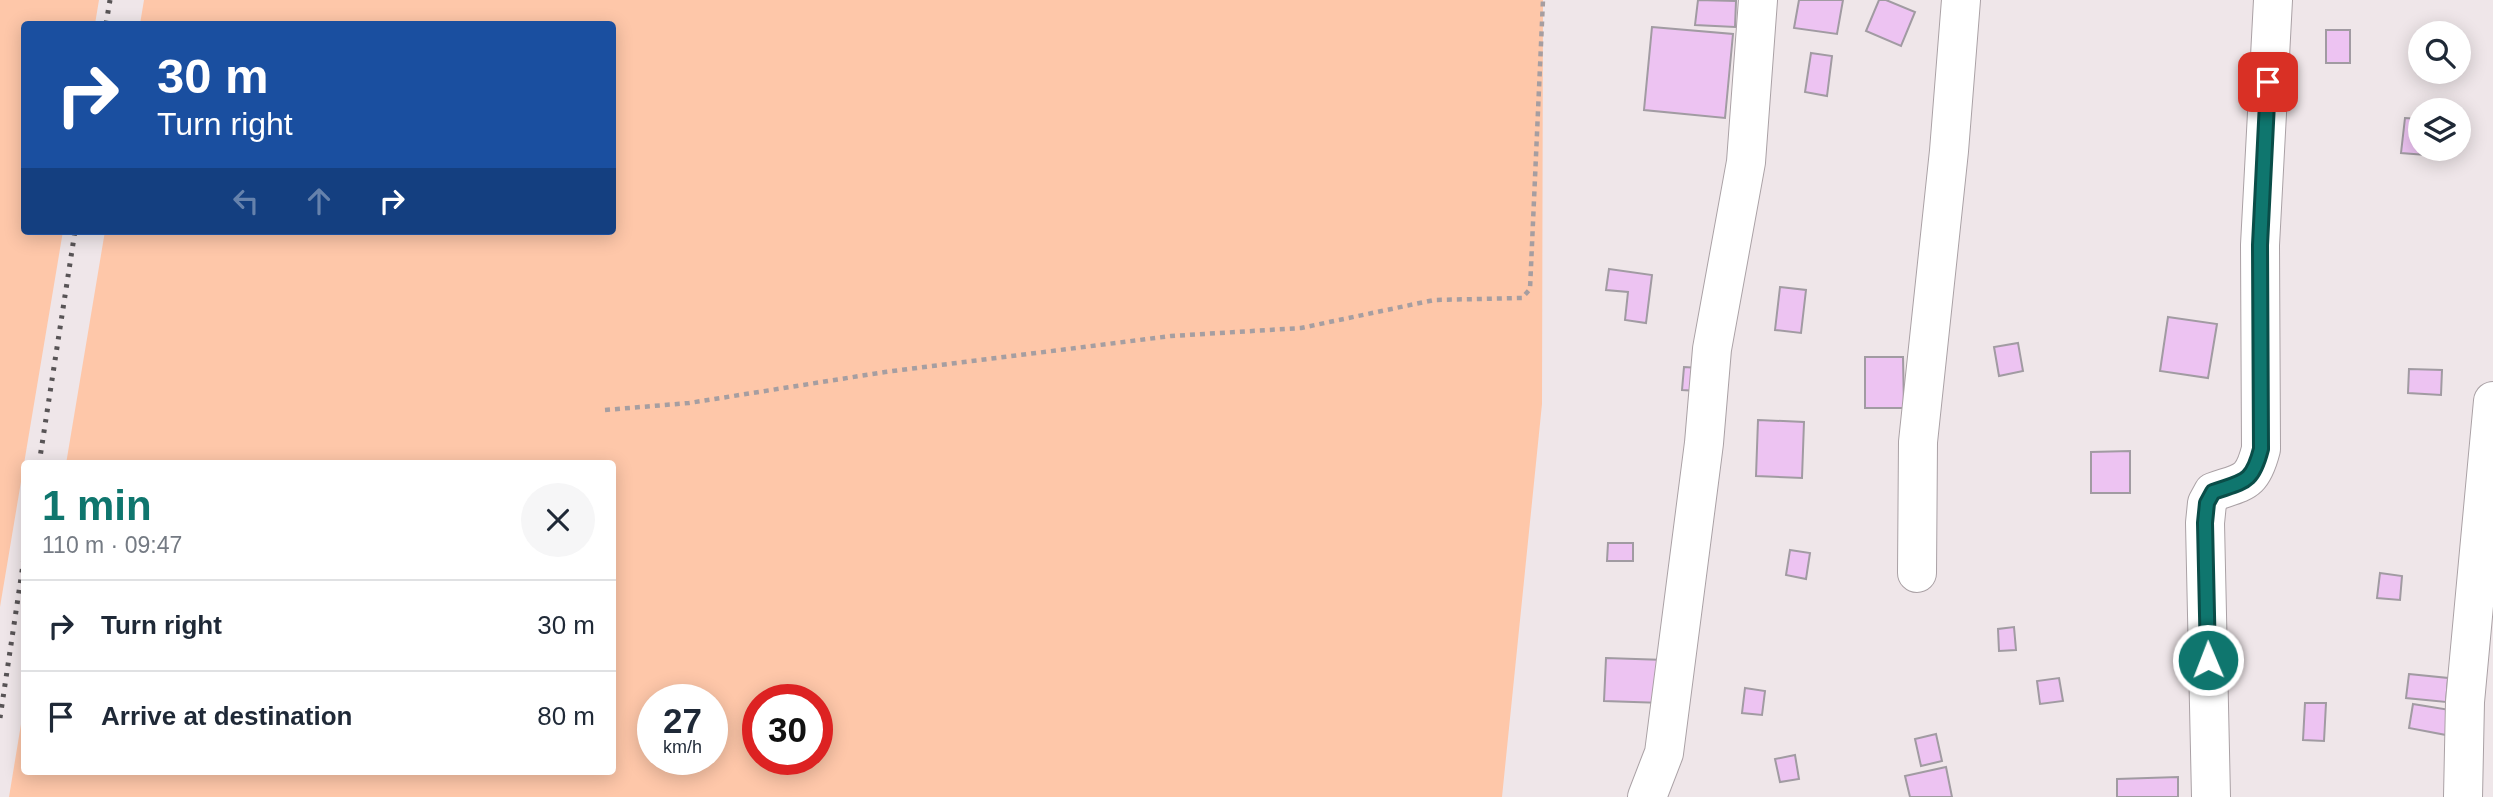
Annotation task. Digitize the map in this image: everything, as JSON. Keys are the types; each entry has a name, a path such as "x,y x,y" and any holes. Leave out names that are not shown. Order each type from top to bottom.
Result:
{"street":[{"path":"1647,797 1664,753 1704,443 1712,349 1746,162 1758,0"},
{"path":"1917,573 1918,442 1949,151 1961,0"},
{"path":"2211,797 2205,523 2207,503 2213,492 2249,479 2261,449 2260,245 2273,0"},
{"path":"2463,797 2465,702 2493,401"}],"path":[{"path":"606,410 689,403 885,372 1171,335 1301,328 1434,300 1522,298 1530,289 1543,0"}],"shaded area":[{"path":"0,0 99,0 96,21 21,21 21,235 62,235 25,460 21,460 21,482 0,607"},
{"path":"144,0 1543,0 1542,404 1502,797 9,797 21,724 21,775 616,775 616,460 67,460 104,235 616,235 616,21 140,21"}],"building":[{"path":"1698,0 1736,1 1735,27 1695,25"},
{"path":"1799,0 1843,0 1837,34 1794,28"},
{"path":"1879,0 1886,0 1915,12 1901,46 1866,31"},
{"path":"1652,27 1733,34 1725,118 1644,110"},
{"path":"2326,30 2350,30 2350,63 2326,63"},
{"path":"1811,53 1832,56 1827,96 1805,92"},
{"path":"2405,118 2408,118 2408,154 2401,153"},
{"path":"1609,269 1652,275 1646,323 1625,320 1628,292 1606,290"},
{"path":"1780,287 1806,290 1801,333 1775,330"},
{"path":"2168,317 2217,324 2208,378 2160,371"},
{"path":"2018,343 2023,371 1999,376 1994,347"},
{"path":"1865,357 1903,357 1904,408 1865,408"},
{"path":"1684,367 1699,368 1698,391 1682,390"},
{"path":"2409,369 2442,370 2441,395 2408,393"},
{"path":"1758,420 1804,422 1802,478 1756,476"},
{"path":"2130,451 2130,493 2091,493 2091,452"},
{"path":"1608,543 1633,543 1633,561 1607,561"},
{"path":"1790,550 1810,553 1806,579 1786,575"},
{"path":"2380,573 2402,576 2400,600 2377,598"},
{"path":"2014,627 2016,650 1999,651 1998,629"},
{"path":"1606,658 1665,660 1663,703 1604,701"},
{"path":"2409,674 2448,678 2446,702 2406,698"},
{"path":"2059,678 2063,701 2040,704 2037,681"},
{"path":"1745,688 1765,691 1762,715 1742,713"},
{"path":"2305,703 2326,703 2324,741 2303,740"},
{"path":"2413,704 2450,710 2446,735 2409,728"},
{"path":"1936,734 1942,761 1921,766 1915,739"},
{"path":"1795,755 1799,779 1780,782 1775,759"},
{"path":"1946,767 1952,797 1910,797 1905,776"},
{"path":"2178,777 2178,797 2117,797 2117,779"}],"railway":[{"path":"106,21 110,0"},
{"path":"40,460 74,235"},
{"path":"0,718 21,578"}],"route":[{"path":"2208,660 2205,523 2207,503 2213,492 2249,479 2261,449 2260,245 2268,82"}]}
